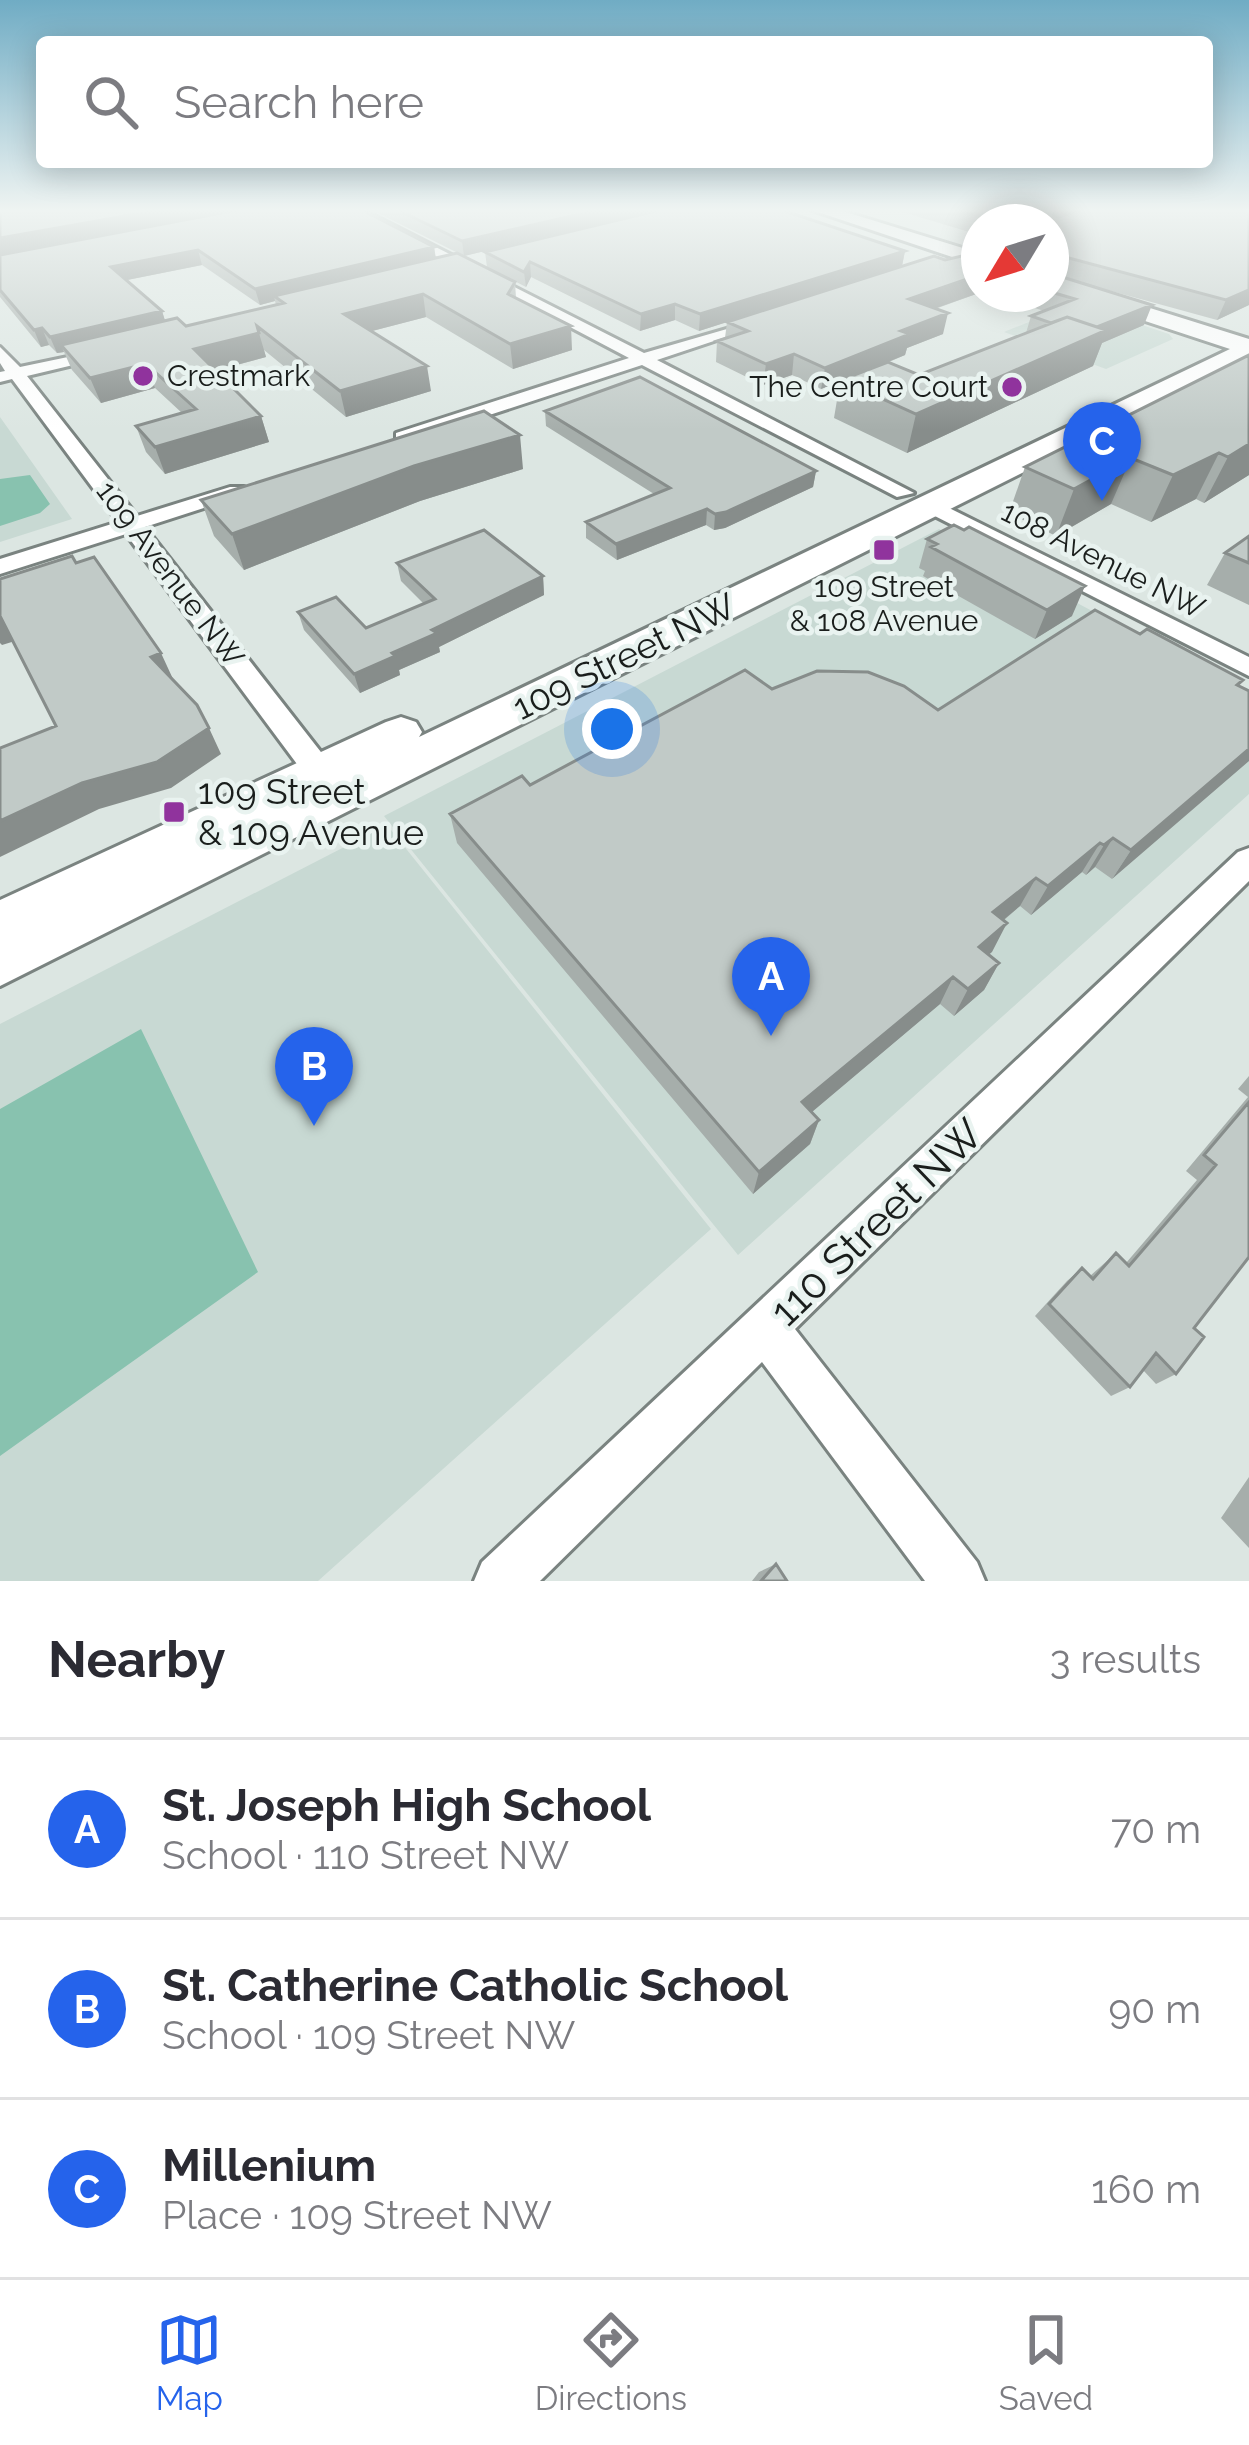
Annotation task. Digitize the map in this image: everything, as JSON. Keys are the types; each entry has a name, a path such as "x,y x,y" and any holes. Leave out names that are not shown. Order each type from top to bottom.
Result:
{"main road":[{"path":"1069,288 1243,341"},
{"name":"109 Street NW","path":"0,964 329,784 1243,341"},
{"name":"109 Street NW","path":"0,923 329,784"}],"street":[{"name":"108 Avenue NW","path":"498,283 1249,668"},
{"path":"373,447 781,314"},
{"path":"8,375 116,349"},
{"name":"109 Avenue NW","path":"0,352 8,375 133,525 329,784"},
{"path":"0,567 260,483"},
{"name":"110 Street NW","path":"501,1581 1249,861"},
{"path":"766,1329 958,1581"}],"shaded area":[{"path":"1076,303 1173,339 1106,369 1004,332 1054,312 1069,312 1069,306"},
{"path":"0,417 72,519 0,542"},
{"path":"939,529 1249,695 1249,794 738,1255 384,816"},
{"path":"387,825 711,1229 318,1581 0,1581 0,1024"}],"green space":[{"path":"30,475 50,504 40,513 0,526 0,479"},
{"path":"141,1029 258,1272 0,1456 0,1109"}],"building":[{"path":"0,283 129,283 162,311 50,337 42,328 34,330 0,290"},
{"path":"246,283 282,283 255,289"},
{"path":"330,283 515,283 508,294 571,326 510,344 423,294 344,314 427,366 340,391 257,326 259,333 194,349 261,416 155,447 136,426 196,409 146,364 90,378 61,345 177,318 186,326 284,303 274,296"},
{"path":"574,283 802,283 700,314 675,304 641,314"},
{"path":"850,283 956,283 909,299 948,313 901,331 910,334 825,368 794,354 766,364 717,341 748,331 727,322"},
{"path":"1069,283 1152,305 1097,327 1067,317 1051,323 1031,316 1069,312 1069,301 1075,299 1069,297"},
{"path":"1162,283 1249,283 1249,290 1226,300"},
{"path":"1067,317 1106,330 916,414 841,380 888,362 919,375"},
{"path":"1249,355 1249,444 1228,457 1219,453 1173,475 1131,458 1074,489 1025,467"},
{"path":"640,377 816,471 726,512 715,514 707,509 616,544 586,522 670,488 545,411"},
{"path":"484,411 520,435 414,466 232,534 201,500"},
{"path":"954,525 964,530 969,527 1085,586 1047,610 931,547 937,544 927,539"},
{"path":"484,530 543,576 432,630 437,633 392,653 395,656 354,674 298,612 336,597 366,628 435,599 397,563"},
{"path":"1249,536 1249,563 1225,553"},
{"path":"72,556 76,563 94,557 161,653 151,657 197,705 209,728 157,762 82,783 0,821 0,748 56,726 0,616 0,579"},
{"path":"1095,610 1140,634 1147,629 1243,680 1237,685 1249,691 1249,749 1131,850 1113,838 1100,843 1048,886 1036,878 993,912 1007,923 979,947 999,963 968,989 953,977 802,1102 819,1120 759,1172 450,814 522,776 530,785 745,670 772,689 817,671 868,672 904,686 938,710"},
{"path":"1249,1102 1249,1257 1194,1328 1204,1337 1176,1374 1156,1353 1130,1387 1049,1304 1082,1268 1093,1279 1116,1253 1129,1266 1216,1165 1204,1155"},
{"path":"776,1564 787,1581 761,1581"}],"place":[{"name":"Crestmark","path":"143,376"},
{"name":"The Centre Court","path":"1012,387"},
{"name":"Millenium","path":"1102,501"},
{"name":"109 Street & 108 Avenue","path":"884,550"},
{"name":"109 Street & 109 Avenue","path":"174,812"},
{"name":"St. Joseph High School","path":"771,1036"},
{"name":"St. Catherine Catholic School","path":"314,1126"}]}
